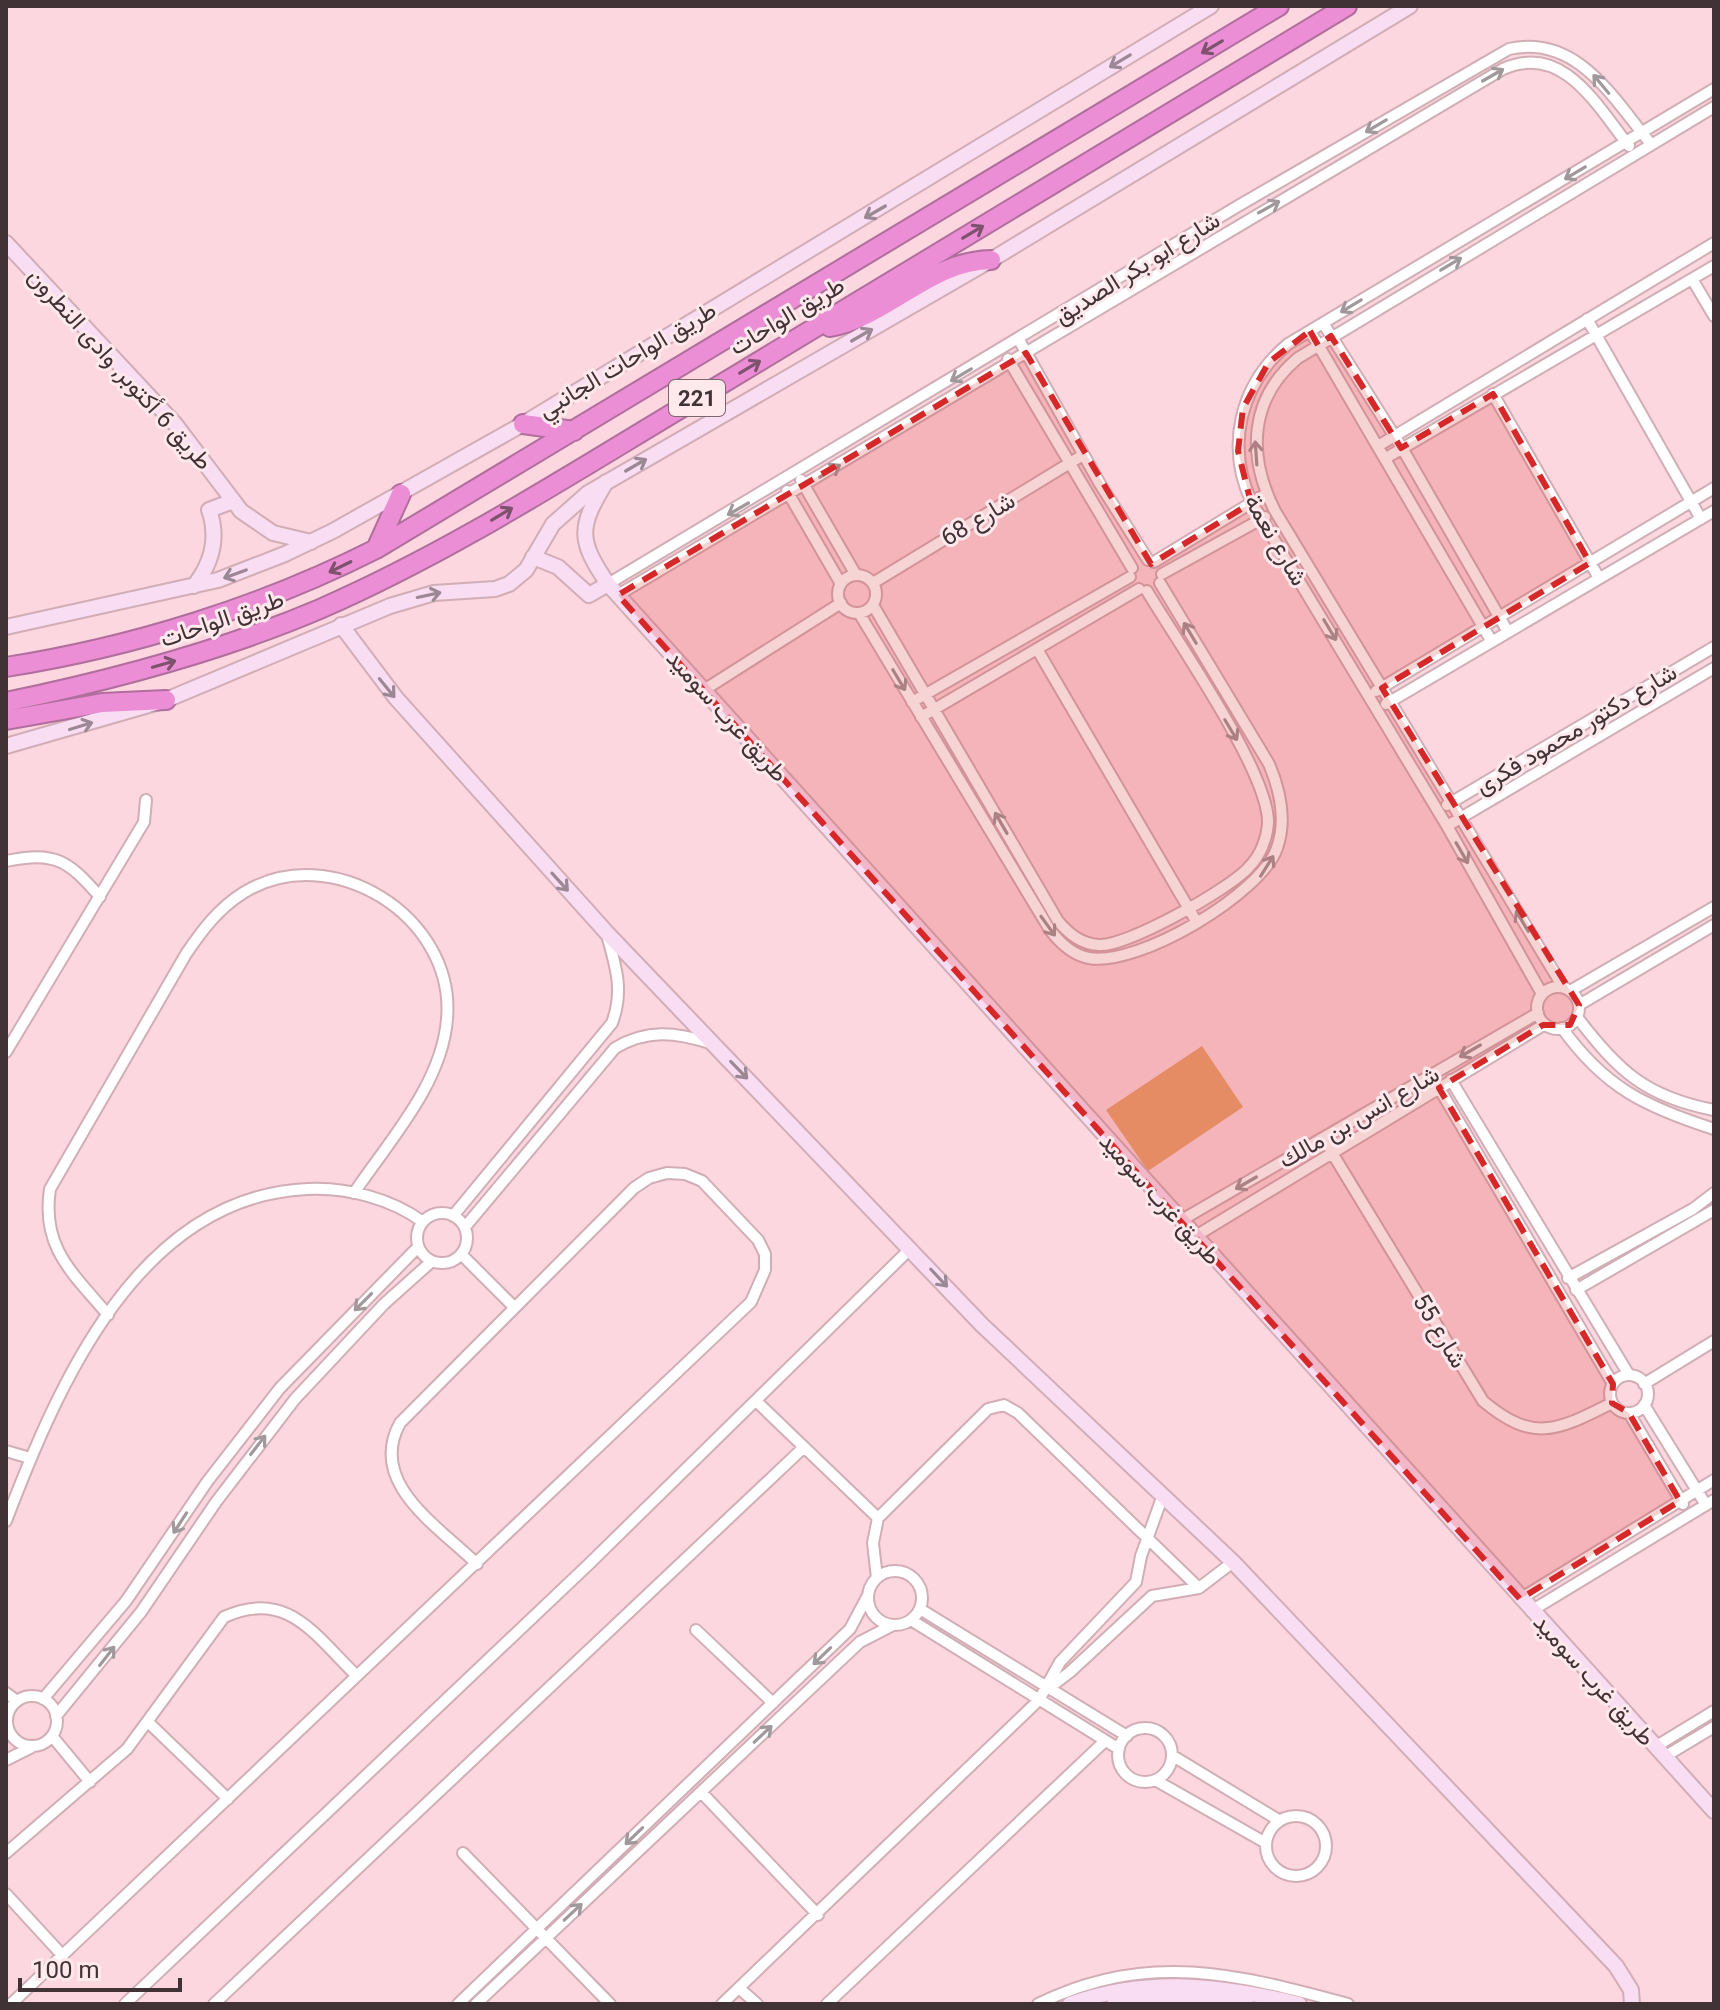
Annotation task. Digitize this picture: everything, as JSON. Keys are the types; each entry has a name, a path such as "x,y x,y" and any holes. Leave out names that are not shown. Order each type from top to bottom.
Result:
{"highway":[{"name":"طريق الواحات","path":"6,667 97,649 265,598 305,584 376,549 806,287 1279,6"},
{"name":"طريق الواحات","path":"6,702 138,672 216,648 365,589 468,535 1347,6"},
{"path":"815,328 853,320 946,269 991,260"},
{"path":"523,424 574,431"},
{"path":"376,549 401,494"},
{"path":"6,720 102,703 166,700"}],"street":[{"name":"طريق الواحات الجانبي","path":"6,627 194,586 261,564 312,542 523,424 1211,6"},
{"path":"6,746 166,700 341,625 422,596 502,587 521,575 564,512 606,482 991,260 1410,6"},
{"name":"شارع ابو بكر الصديق","path":"613,590 797,473 1238,206 1509,49 1537,46 1577,60 1651,144"},
{"name":"شارع ابو بكر الصديق","path":"613,590 805,486 1247,219 1514,64 1547,63 1568,73 1636,154"},
{"name":"شارع نعمة","path":"1542,994 1447,826 1252,503 1242,480 1238,451 1243,408 1269,362 1310,331 1714,89"},
{"name":"شارع نعمة","path":"1566,989 1266,494 1255,445 1261,408 1280,375 1331,336 1714,107"},
{"name":"طريق 6 أكتوبر, وادى النطرون","path":"6,243 175,424 233,501 261,527 285,538 312,542"},
{"path":"1378,446 1714,243"},
{"path":"1386,458 1710,268 1714,282"},
{"path":"1692,279 1714,316"},
{"path":"1587,319 1701,519"},
{"path":"1323,323 1402,448 1508,632"},
{"path":"1310,331 1492,642"},
{"path":"859,613 1033,903 1056,937 1080,956 1114,958 1140,950 1243,893 1267,868 1280,837 1281,804 1264,755 1151,561 1083,455 1019,340"},
{"path":"797,473 856,575 873,583 876,592 873,605 1058,921 1078,939 1106,945 1135,937 1235,880 1250,866 1265,840 1268,820 1250,762 1131,572 1003,350"},
{"path":"1493,394 1599,578"},
{"name":"شارع 68","path":"873,583 1083,455"},
{"name":"طريق غرب سوميد","path":"606,482 588,512 584,535 590,557 613,590 1714,1811"},
{"path":"782,483 841,584"},
{"path":"1369,695 1714,488"},
{"path":"912,702 1131,572 1137,562 1151,561 1266,494"},
{"name":"طريق 6 أكتوبر, وادى النطرون","path":"194,586 207,567 214,545 209,510 233,501"},
{"path":"921,717 1275,511"},
{"path":"1377,710 1714,511"},
{"path":"533,557 558,567 589,595 613,590"},
{"path":"856,575 841,584 838,593 841,603 848,611 859,613 873,605"},
{"path":"704,690 841,603"},
{"path":"341,625 396,698 607,933 1003,1346 1233,1562 1616,1966 1631,1990 1632,2004"},
{"name":"شارع دكتور محمود فكرى","path":"1438,811 1714,647"},
{"path":"1037,649 1196,921"},
{"name":"شارع دكتور محمود فكرى","path":"1447,826 1714,668"},
{"path":"7,1047 144,822 146,800"},
{"path":"6,861 51,857 72,866 100,897"},
{"path":"108,1315 63,1261 51,1239 47,1214 50,1189 210,918 245,891 287,877 330,876 371,890 406,914 432,948 444,981 448,1017 442,1052 427,1084 354,1193"},
{"path":"1033,903 1044,896"},
{"path":"1714,907 1566,989 1554,987 1542,994 1538,1013 1545,1024 1562,1028 1589,1062 1615,1086 1656,1109 1714,1129"},
{"path":"1562,1028 1578,1011 1714,925"},
{"path":"453,1216 612,1023 620,994 607,933"},
{"path":"1135,937 1140,950"},
{"path":"1566,989 1604,1053 1637,1082 1677,1102 1714,1110"},
{"name":"شارع انس بن مالك","path":"1180,1221 1538,1013"},
{"name":"شارع انس بن مالك","path":"1194,1237 1545,1024"},
{"path":"418,1247 432,1261 448,1263 461,1254 466,1244 465,1227 615,1048 631,1039 668,1032 714,1044"},
{"path":"1437,1070 1613,1384 1612,1403 1629,1413 1690,1515"},
{"path":"1445,1084 1629,1375 1644,1384 1648,1394 1644,1405 1629,1413"},
{"name":"شارع 55","path":"1323,1138 1483,1401 1505,1420 1532,1430 1560,1429 1612,1403"},
{"path":"11,2004 477,1564 650,1394 751,1302 765,1270 765,1254 758,1240 702,1181 685,1174 667,1173 649,1178 634,1188 413,1407 391,1439 391,1468 405,1494 477,1564"},
{"path":"6,1521 53,1406 108,1315 175,1238 208,1216 244,1199 283,1190 318,1188 354,1193 388,1203 423,1222"},
{"path":"1572,1284 1714,1193"},
{"path":"1558,1289 1714,1210"},
{"path":"43,1699 126,1601 207,1482 280,1388 418,1247 418,1234 423,1222 434,1215 453,1216 465,1227"},
{"path":"125,2004 756,1401 911,1248"},
{"path":"461,1254 514,1307"},
{"path":"6,1760 52,1736 56,1716 141,1612 225,1489 295,1399 374,1314 432,1261"},
{"path":"1644,1384 1714,1341"},
{"path":"1613,1384 1629,1375"},
{"path":"756,1401 802,1449 878,1518"},
{"path":"458,2004 850,1629 877,1578 873,1543 878,1518 988,1409 1004,1405 1018,1413 1199,1588"},
{"path":"1531,1611 1710,1503 1698,1490 1644,1405"},
{"path":"214,2004 802,1449"},
{"path":"6,1451 30,1458"},
{"path":"1520,1599 1714,1480"},
{"path":"1049,1688 1060,1662 1136,1582 1147,1538 1163,1495"},
{"path":"722,2004 818,1915 1049,1688 1152,1596 1199,1588 1233,1562"},
{"path":"476,2004 860,1642 893,1625 911,1620 920,1609 920,1588 911,1576 897,1571 877,1578"},
{"path":"1136,1582 1152,1596"},
{"path":"868,1595 874,1615 893,1625"},
{"path":"6,1853 90,1782 149,1723 224,1617 247,1607 273,1607 296,1618 357,1676"},
{"path":"920,1609 1127,1736"},
{"path":"911,1620 1119,1749"},
{"path":"696,1630 773,1703"},
{"path":"6,1693 17,1701"},
{"path":"32,1747 11,1736 6,1722 17,1701 29,1696 43,1699 56,1716"},
{"path":"1660,1752 1714,1711"},
{"path":"149,1723 228,1799"},
{"path":"1660,1752 1714,1727"},
{"path":"1143,1728 1152,1729 1167,1739 1173,1756 1168,1771 1155,1780 1139,1781 1125,1773 1119,1749 1127,1736 1143,1728"},
{"path":"52,1736 90,1782"},
{"path":"827,2004 1105,1741"},
{"path":"1173,1756 1280,1821"},
{"path":"1155,1780 1266,1843"},
{"path":"701,1792 818,1915"},
{"path":"1298,1816 1315,1823 1325,1838 1324,1857 1319,1865 1303,1875 1285,1873 1270,1861 1266,1843 1280,1821 1298,1816"},
{"path":"463,1853 610,2004"},
{"path":"6,1894 63,1956"},
{"path":"1038,2004 1113,1976 1181,1970 1238,1976 1348,2004"},
{"path":"1070,2004 1134,1987 1185,1984 1240,1990 1299,2004"},
{"path":"739,1988 757,2004"},
{"path":"1114,2004 1179,1996 1246,2004"}],"highlighted area":[{"path":"1310,331 1318,345 1331,336 1401,448 1493,394 1590,563 1382,688 1579,1005 1570,1025 1543,1025 1439,1088 1613,1384 1612,1403 1629,1413 1680,1501 1520,1599 618,595 1026,353 1151,564 1251,503 1238,451 1243,408 1269,362"}],"shaded area":[{"path":"1202,1046 1243,1107 1148,1171 1106,1110"}]}
